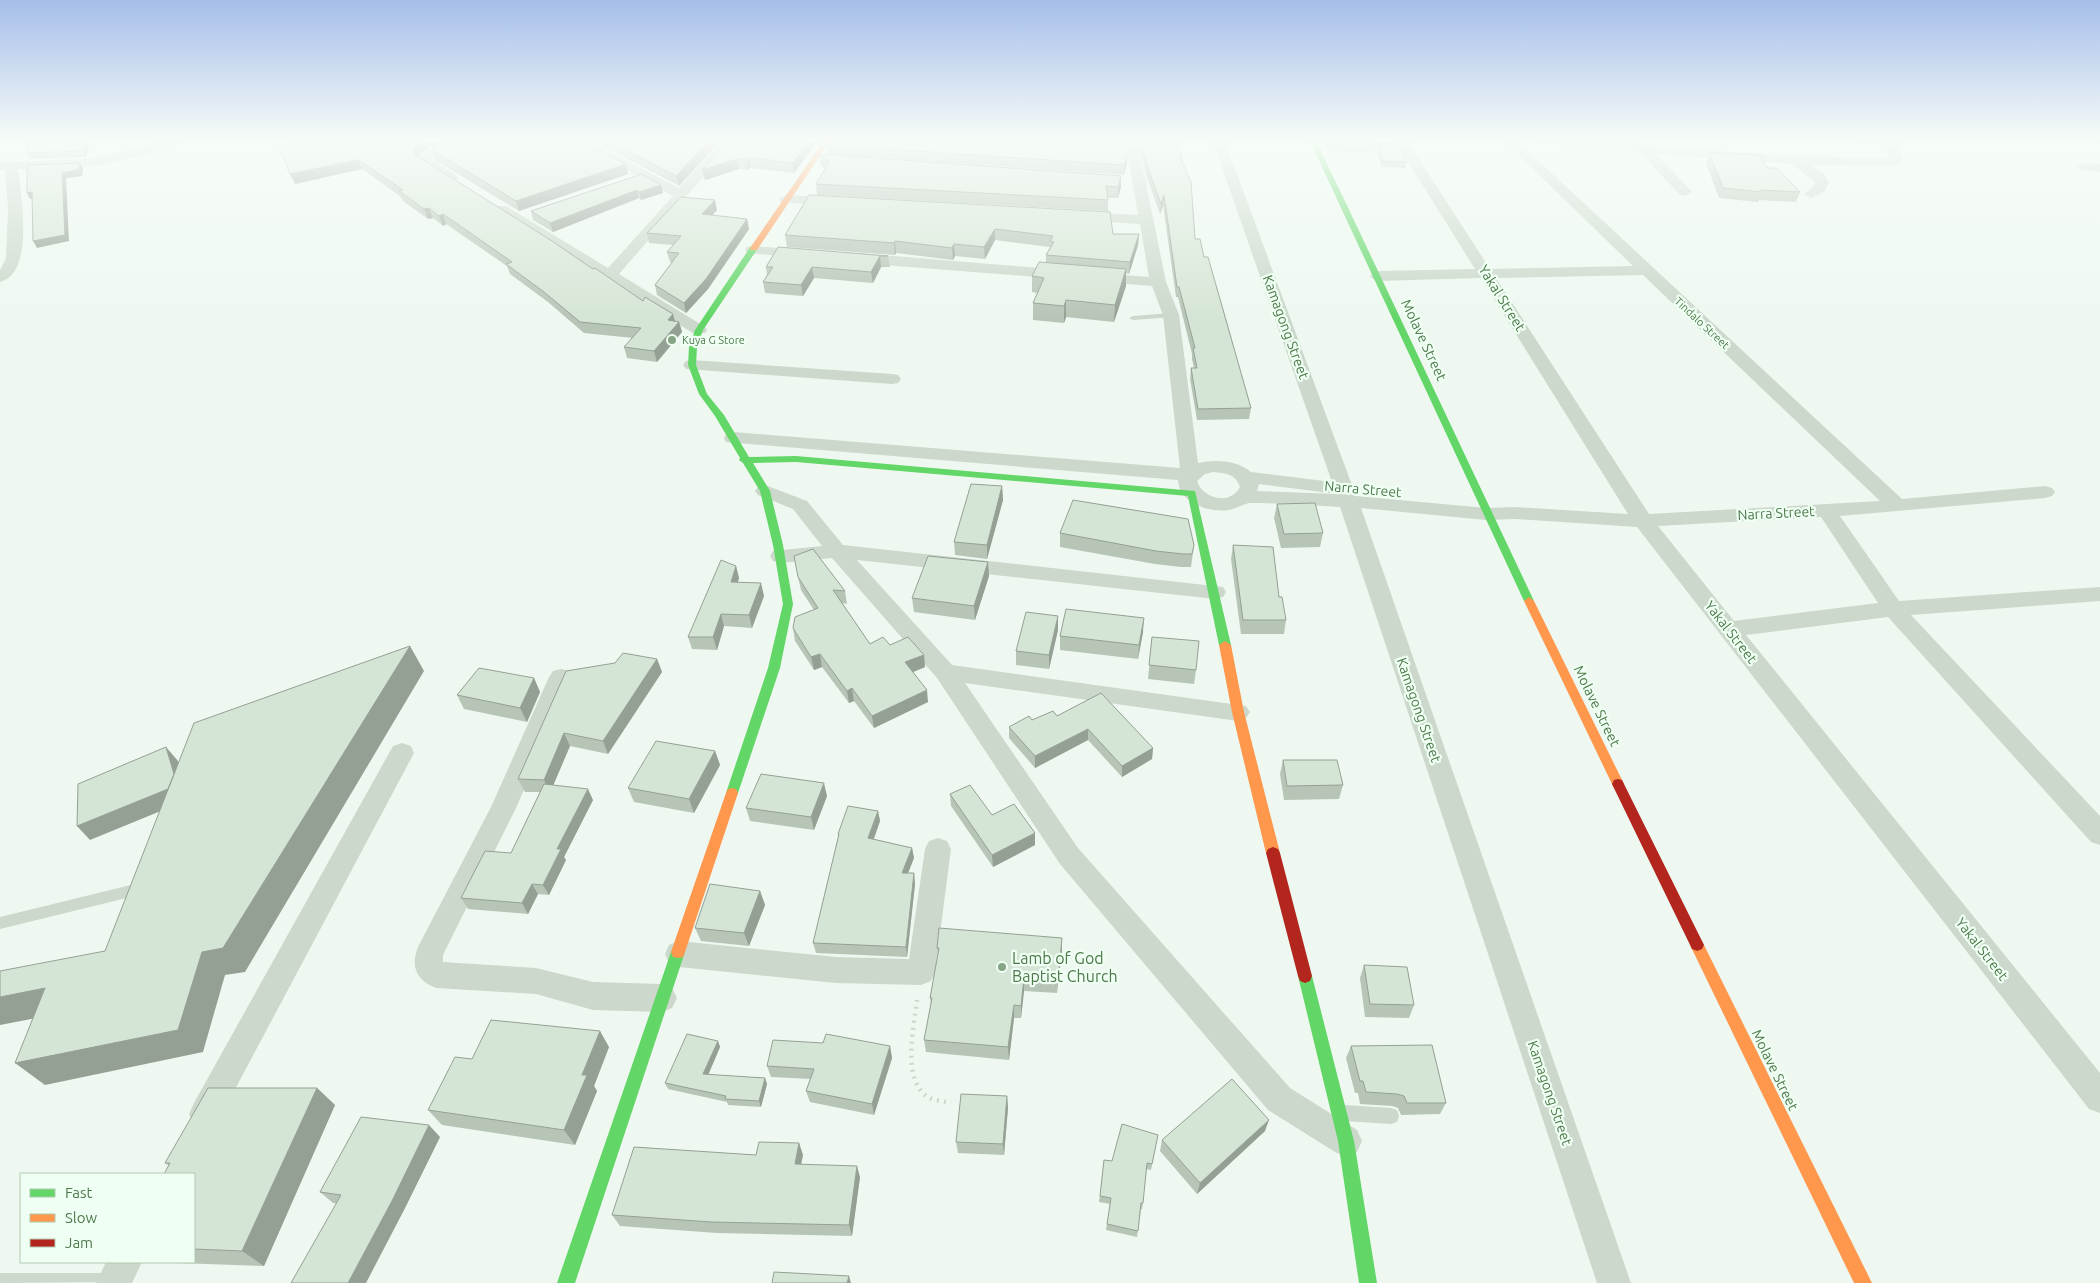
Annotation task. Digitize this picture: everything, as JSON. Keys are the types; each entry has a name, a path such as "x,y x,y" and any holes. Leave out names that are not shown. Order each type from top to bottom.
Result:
{"street":[{"path":"0,277 8,271 14,258 15,209 13,199"},
{"path":"609,276 679,199"},
{"path":"566,1283 662,998 679,954 774,668 788,604 780,556 765,492 744,460 733,438 703,394 692,365 693,347 699,330 786,199 854,203"},
{"path":"1139,199 1146,220 1158,282 1171,315 1191,484 1215,592 1238,712 1346,1141 1368,1283"},
{"name":"Kamagong Street","path":"1240,199 1346,495 1614,1283"},
{"name":"Molave Street","path":"1341,199 1483,507 1863,1283"},
{"name":"Yakal Street","path":"1439,199 1643,521 2100,1098"},
{"name":"Tindalo Street","path":"1571,199 1897,506"},
{"path":"492,203 699,330"},
{"path":"0,212 15,209"},
{"path":"517,219 536,212"},
{"path":"1068,215 1146,220"},
{"path":"752,250 821,256"},
{"path":"841,257 1158,282"},
{"path":"1378,276 1646,270"},
{"path":"692,365 892,380"},
{"path":"733,438 1191,484 1208,502 1218,504 1238,501 1246,487 1232,468 1213,466 1196,470 1191,484"},
{"path":"744,460 796,459 1191,484"},
{"name":"Narra Street","path":"1246,487 1483,507 1508,512 1643,521 1897,506 2045,492"},
{"path":"765,492 800,505 837,551 945,672 1075,864 1279,1099 1346,1141"},
{"path":"1826,510 1893,609 2100,834"},
{"path":"780,556 837,551 1215,592"},
{"path":"1729,629 1893,609 2100,594"},
{"path":"945,672 1238,712"},
{"path":"561,677 503,808 428,954 428,967 436,975 536,980 593,996 662,998"},
{"path":"191,1139 402,753"},
{"path":"679,954 836,970 921,972 938,849"}],"lane":[{"path":"1133,318 1171,315"},
{"path":"0,923 139,889"},
{"path":"1338,1113 1390,1116"},
{"path":"0,1282 117,1276"}],"path":[{"path":"921,972 911,1039 910,1064 915,1081 928,1097 952,1103"}],"building":[{"path":"32,199 63,199 65,235 33,241"},
{"path":"410,199 485,199 593,269 595,268 643,301 645,297 673,314 668,320 679,322 654,351 624,347 641,328 580,322 506,264 512,262 443,214 439,216 429,208 424,209"},
{"path":"567,199 614,199 550,223 531,211"},
{"path":"679,199 715,200 702,214 747,219 706,279 684,303 655,285 679,253 667,252 681,236 647,233"},
{"path":"807,199 878,199 1110,212 1113,234 1139,234 1130,262 1046,255 1054,242 1050,241 1053,236 995,229 984,247 954,244 952,248 895,241 894,243 785,235"},
{"path":"1165,199 1192,199 1195,239 1200,239 1204,257 1208,257 1251,408 1198,409 1191,368 1197,368 1193,348 1195,348 1179,287 1177,287"},
{"path":"778,247 888,256 880,256 871,272 812,267 801,285 763,282 773,267 766,267"},
{"path":"1039,262 1126,269 1115,305 1066,300 1064,306 1033,303 1044,278 1032,276"},
{"path":"971,484 1002,486 987,545 954,542"},
{"path":"1073,500 1188,519 1194,545 1192,554 1156,551 1060,533"},
{"path":"1315,503 1323,533 1284,534 1277,504"},
{"path":"1233,545 1273,547 1279,597 1282,597 1286,620 1243,620"},
{"path":"813,549 845,591 833,590 870,644 883,637 890,645 908,637 924,655 905,662 927,690 872,716 852,688 847,691 820,654 811,657 793,628 795,617 818,608 798,577 794,556"},
{"path":"928,556 988,562 974,606 912,598"},
{"path":"721,560 736,566 731,582 761,583 749,615 721,614 713,637 688,637"},
{"path":"1066,609 1144,618 1139,645 1060,636"},
{"path":"1026,612 1058,616 1049,655 1016,651"},
{"path":"1152,637 1199,641 1196,670 1149,665"},
{"path":"410,646 223,948 202,952 178,1030 15,1063 45,988 0,997 0,971 105,951 194,723"},
{"path":"623,653 657,659 603,741 564,733 544,780 518,779 566,671 615,663"},
{"path":"479,668 534,678 520,708 457,695"},
{"path":"1101,693 1153,748 1122,766 1088,729 1035,756 1009,727 1029,716 1032,720 1053,711 1057,716"},
{"path":"656,741 715,751 689,799 628,788"},
{"path":"166,747 174,774 168,789 77,826 78,784"},
{"path":"1283,760 1337,760 1343,785 1287,786"},
{"path":"761,774 824,783 811,817 746,808"},
{"path":"544,784 588,789 557,849 561,849 543,885 532,884 522,903 461,898 485,851 511,853"},
{"path":"970,785 992,815 1014,804 1035,833 992,855 950,794"},
{"path":"848,806 878,811 868,838 912,848 902,873 914,873 906,947 813,943 838,834"},
{"path":"710,884 760,891 744,933 695,928"},
{"path":"939,928 1062,938 1058,981 1024,978 1021,1006 1014,1005 1008,1047 924,1040 939,948 937,948"},
{"path":"1364,965 1407,967 1414,1005 1370,1004"},
{"path":"491,1020 600,1031 582,1075 587,1075 564,1130 428,1110 455,1057 472,1059"},
{"path":"687,1034 718,1041 703,1074 765,1078 759,1101 725,1099 726,1096 665,1083"},
{"path":"826,1034 890,1046 872,1104 806,1091 814,1069 767,1066 773,1040 823,1043"},
{"path":"1432,1045 1446,1103 1407,1103 1404,1096 1397,1094 1366,1092 1363,1081 1360,1081 1351,1046"},
{"path":"1232,1079 1269,1120 1200,1183 1162,1140"},
{"path":"208,1088 317,1088 242,1251 195,1249 195,1173 165,1173 170,1163 165,1163"},
{"path":"961,1094 1007,1096 1003,1144 956,1142"},
{"path":"361,1117 429,1125 392,1201 348,1283 291,1283 341,1195 320,1192"},
{"path":"1122,1124 1158,1135 1152,1164 1147,1163 1138,1231 1107,1224 1111,1198 1100,1196 1104,1160 1112,1161"},
{"path":"759,1142 799,1143 795,1164 857,1166 849,1225 711,1222 612,1215 634,1147 756,1155"},
{"path":"774,1272 849,1276 847,1283 772,1283"}],"traffic: fast":[{"path":"1341,199 1529,601"},
{"path":"732,793 774,668 788,604 778,545 765,491 719,415 703,394 692,365 693,347 699,330 754,248"},
{"path":"744,460 796,459 1192,493 1225,645"},
{"path":"566,1283 678,952"},
{"path":"1305,976 1346,1141 1368,1283"}],"traffic: slow":[{"path":"754,248 787,199"},
{"path":"1529,601 1618,784"},
{"path":"1225,645 1238,712 1273,853"},
{"path":"678,952 732,793"},
{"path":"1697,945 1863,1283"}],"traffic: jam":[{"path":"1618,784 1697,945"},
{"path":"1273,853 1305,976"}],"place":[{"name":"Kuya G Store","path":"672,340"},
{"name":"Lamb of God Baptist Church","path":"1002,967"}]}
